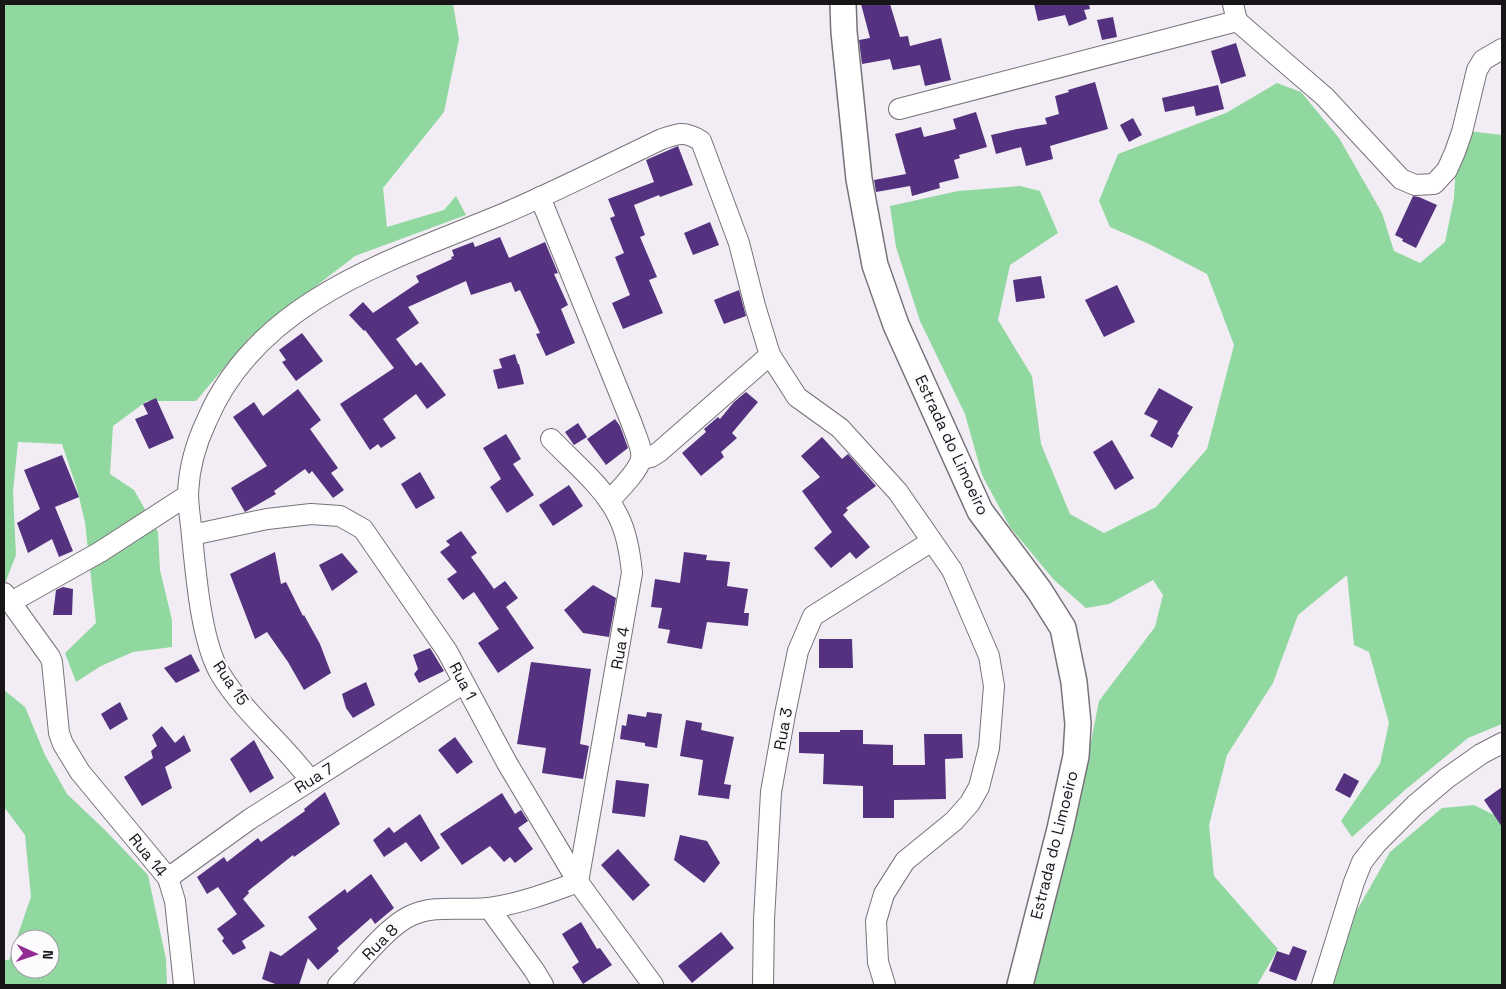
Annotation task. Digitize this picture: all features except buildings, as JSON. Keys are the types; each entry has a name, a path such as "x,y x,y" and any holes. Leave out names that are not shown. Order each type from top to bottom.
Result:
{"street":[{"name":"Estrada do Limoeiro","path":"843,4 844,32 859,178 875,265 896,325 980,510 1063,628 1074,682 1078,724 1076,756 1060,829 1020,985"},
{"path":"899,109 1235,13 1325,97 1401,179 1415,185 1434,184 1447,170 1462,132 1477,70 1483,60 1502,49"},
{"name":"Rua 15","path":"310,780 238,698 221,675 213,658 202,611 194,561 188,495 190,474 197,443 214,402 237,367 268,334 314,300 360,274 395,257 540,197 662,139 678,134 691,134 701,141 739,243 770,355 797,397 840,428 898,492 952,570 989,656 994,686 989,748 979,787 970,803 954,821 905,861 884,894 876,921 878,962 884,985"},
{"path":"540,197 632,424 640,449 641,459 635,470 609,501"},
{"path":"641,459 651,457 666,447 770,355"},
{"name":"Rua 4","path":"552,439 609,501 619,516 626,535 632,573 578,882"},
{"path":"7,597 100,552 188,495"},
{"name":"Rua 1","path":"192,535 267,519 311,514 340,516 363,528 447,651 507,763 578,882 653,985"},
{"name":"Rua 3","path":"763,985 764,920 771,792 798,651 812,616 932,541"},
{"name":"Rua 14","path":"7,597 52,662 60,733 63,744 80,772 168,878 175,901 184,985"},
{"name":"Rua 7","path":"168,878 250,818 464,683"},
{"path":"1322,985 1362,862 1376,844 1408,812 1447,778 1481,754 1502,743"},
{"name":"Rua 8","path":"338,985 394,926 408,916 434,909 489,908 547,893 578,882"},
{"path":"489,908 543,985"}],"green space":[{"path":"4,4 453,4 459,39 444,112 383,188 387,227 444,210 456,196 466,215 355,256 250,337 196,401 147,401 113,426 110,474 134,490 158,532 160,570 172,620 172,647 133,652 101,666 76,682 65,653 96,623 85,522 77,489 62,444 18,442 13,492 16,555 4,586"},
{"path":"1277,83 1301,92 1339,138 1382,213 1394,251 1420,263 1445,242 1454,198 1457,145 1468,131 1502,135 1502,724 1468,738 1352,837 1341,821 1380,764 1389,723 1369,652 1354,645 1347,575 1298,615 1273,683 1227,755 1209,825 1214,876 1278,949 1257,985 1031,985 1086,767 1099,701 1155,627 1163,595 1153,580 1109,604 1086,608 1054,580 1010,527 982,475 965,414 920,321 896,247 890,206 958,191 1020,186 1040,191 1058,233 1010,265 998,320 1032,376 1041,444 1070,514 1104,533 1156,507 1207,449 1234,345 1207,274 1149,244 1110,227 1099,201 1118,154 1226,113"},
{"path":"4,690 25,707 45,755 67,794 148,875 166,959 167,985 4,985 4,960 9,960 10,957 10,979 60,979 60,929 20,929 31,897 25,835 4,807"},
{"path":"1474,805 1502,819 1502,985 1332,985 1356,912 1390,852 1442,808"}]}
